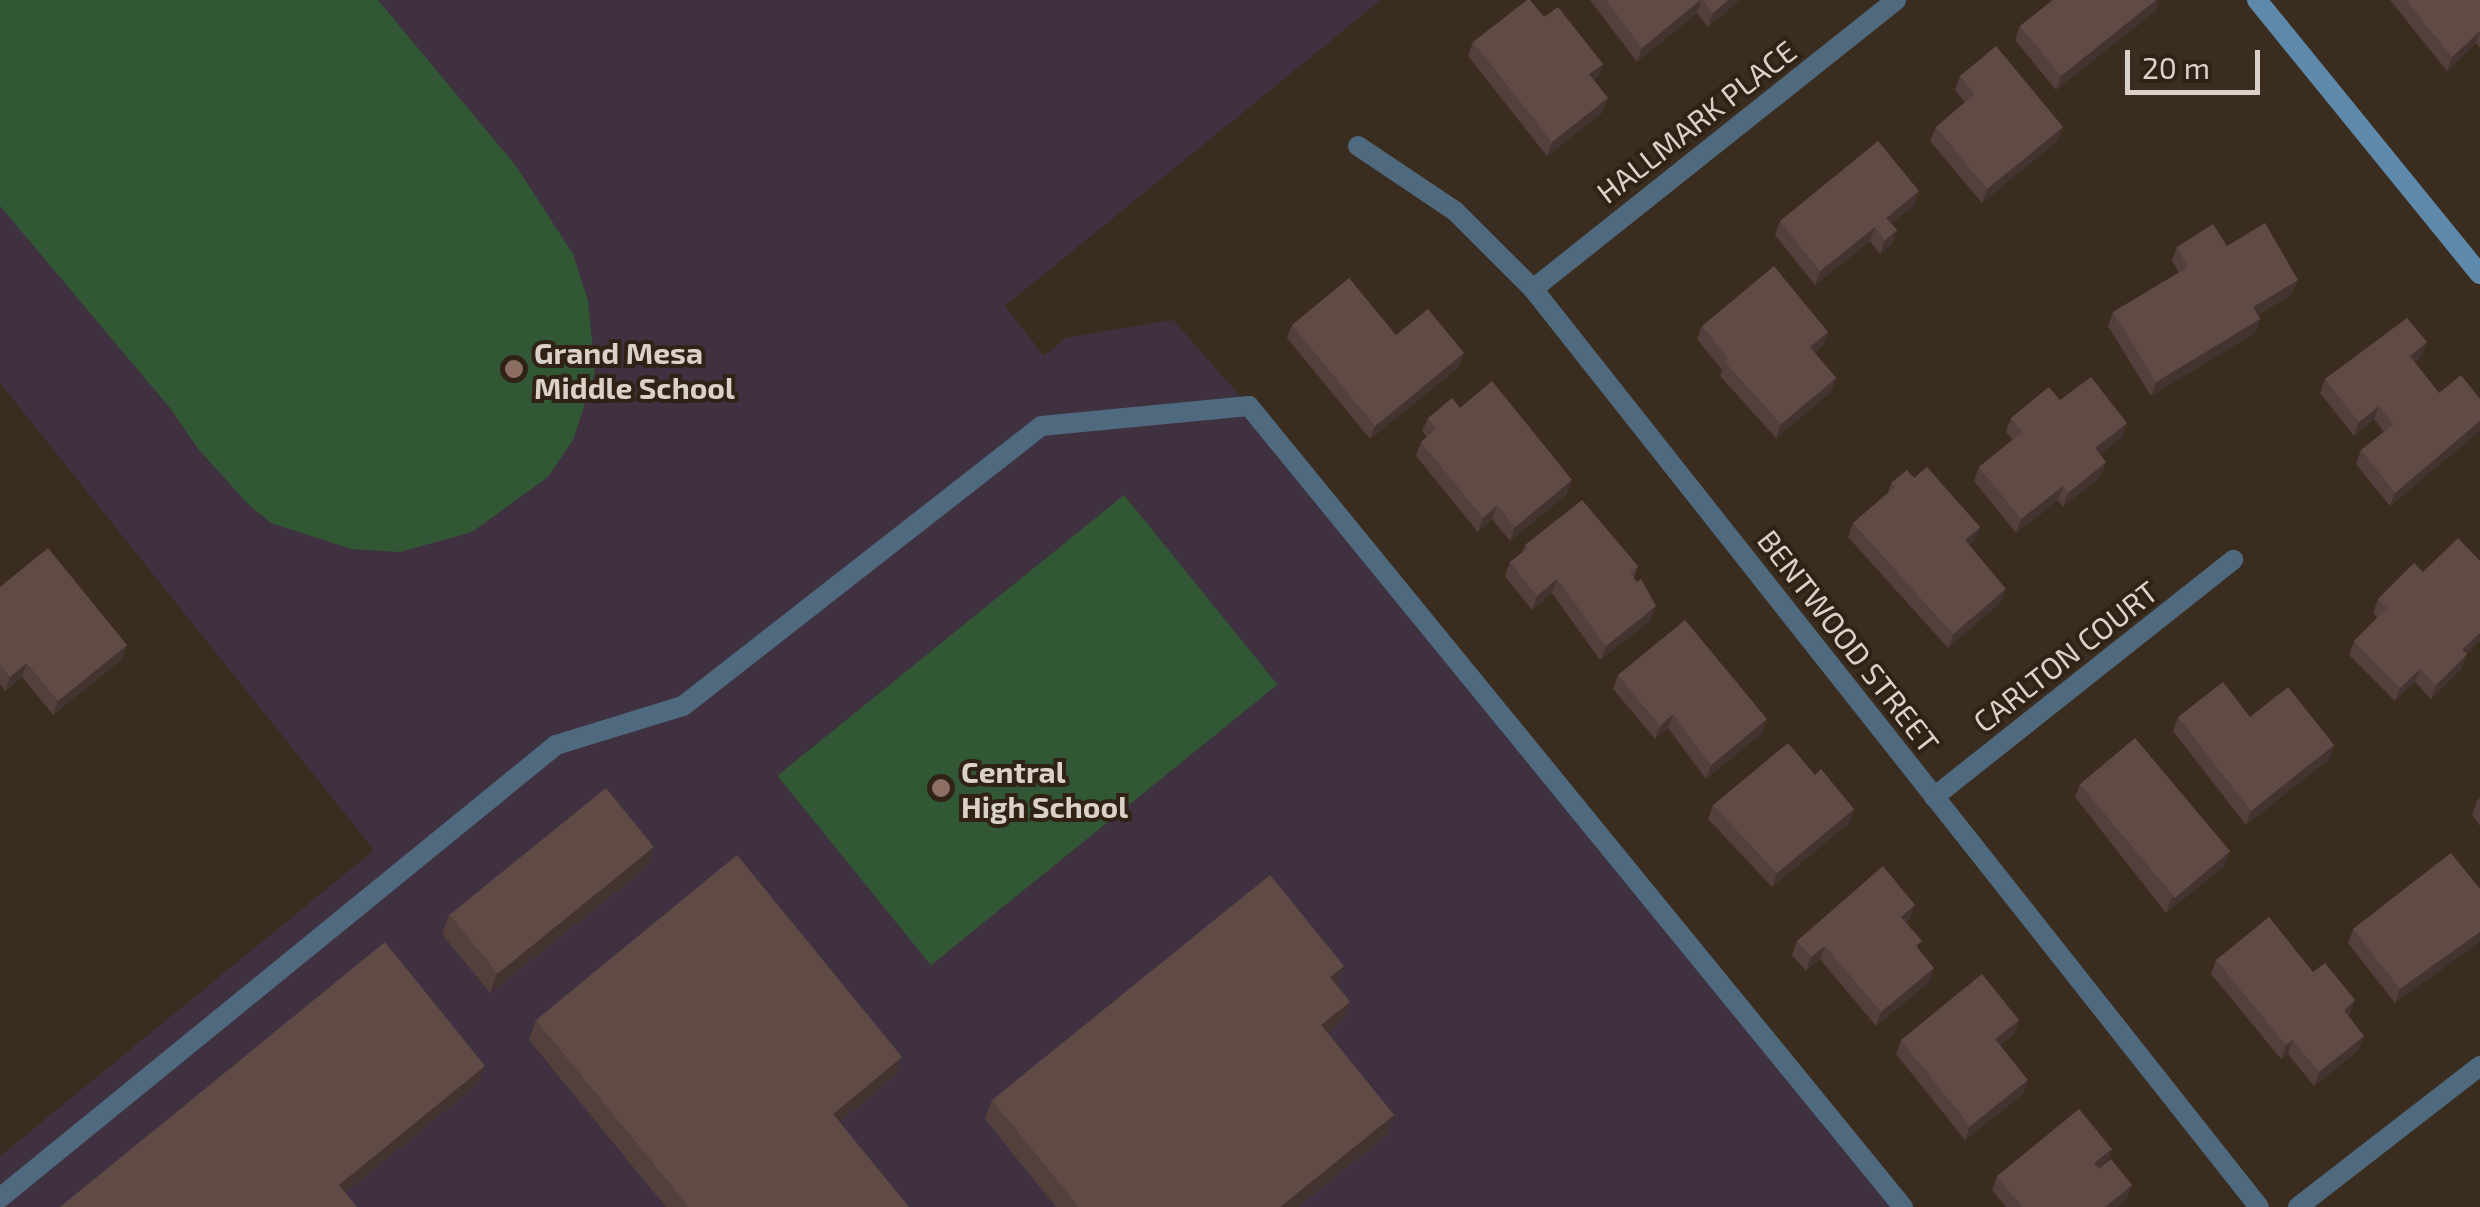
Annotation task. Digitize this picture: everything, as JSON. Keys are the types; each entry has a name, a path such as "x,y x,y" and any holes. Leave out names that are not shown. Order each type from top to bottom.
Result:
{"street":[{"name":"HALLMARK PLACE","path":"1532,288 1896,0"},
{"path":"2258,0 2480,274"},
{"name":"BENTWOOD STREET","path":"1358,146 1456,211 1532,288 2260,1207"},
{"path":"0,1198 556,745 683,706 1042,426 1249,406 1902,1207"},
{"name":"CARLTON COURT","path":"1934,797 2232,560"},
{"path":"2298,1207 2480,1066"}],"shaded area":[{"name":"Central High School","path":"0,0 1381,0 1005,306 1044,356 1066,338 1173,320 1249,406 1897,1207 0,1207 0,1156 374,850 0,383"}],"green space":[{"path":"0,0 378,0 516,166 573,254 588,301 595,372 573,440 548,477 472,532 400,552 351,549 271,523 249,505 199,450 170,408 0,206"},
{"path":"1124,495 1278,685 931,965 777,776"}],"building":[{"path":"1527,0 1544,17 1558,7 1603,64 1589,74 1608,98 1552,142 1473,42"},
{"path":"1606,0 1700,0 1642,48"},
{"path":"1703,0 1728,0 1713,13"},
{"path":"2053,0 2156,0 2061,76 2020,26"},
{"path":"2406,0 2480,0 2480,31 2452,57"},
{"path":"1996,46 2063,127 1987,189 1936,127 1975,94 1960,76"},
{"path":"1878,141 1919,191 1886,218 1897,230 1885,240 1875,227 1820,271 1780,221"},
{"path":"2265,223 2298,280 2253,307 2260,319 2156,382 2113,312 2188,267 2177,247 2213,224 2227,246"},
{"path":"1774,266 1828,332 1810,347 1836,378 1781,424 1725,362 1729,359 1702,326"},
{"path":"1349,278 1396,335 1428,309 1464,353 1375,426 1292,325"},
{"path":"2407,318 2427,342 2410,356 2439,393 2461,375 2480,399 2480,421 2395,493 2361,450 2394,424 2379,406 2359,422 2325,379"},
{"path":"2091,377 2127,423 2095,448 2106,462 2068,493 2063,486 2021,519 1979,467 2022,432 2011,418 2049,387 2060,400"},
{"path":"1492,381 1572,480 1515,527 1497,505 1483,518 1421,442 1436,429 1428,418 1452,398 1460,408"},
{"path":"1927,467 1980,527 1965,540 2006,589 1953,634 1853,523 1895,487 1891,483 1907,470 1914,478"},
{"path":"1582,500 1638,566 1630,573 1637,582 1641,579 1656,606 1606,646 1557,579 1537,596 1510,562 1528,548 1525,545"},
{"path":"2458,538 2480,561 2480,633 2462,650 2467,654 2436,685 2420,669 2400,688 2354,641 2387,608 2378,599 2414,563 2423,572"},
{"path":"48,548 127,645 58,701 27,663 10,677 0,664 0,587"},
{"path":"1685,620 1767,719 1711,765 1673,714 1660,726 1618,675"},
{"path":"2223,682 2250,717 2288,687 2334,745 2251,811 2178,717"},
{"path":"2135,738 2230,851 2175,898 2080,784"},
{"path":"1788,743 1815,775 1821,769 1854,809 1777,873 1713,805"},
{"path":"606,788 654,847 498,974 450,914"},
{"path":"2451,853 2480,889 2480,932 2400,989 2353,929"},
{"path":"737,855 902,1057 833,1114 909,1207 689,1207 536,1020"},
{"path":"1883,866 1915,905 1901,917 1922,941 1916,946 1934,968 1881,1012 1825,946 1811,957 1797,941"},
{"path":"1270,875 1344,966 1330,977 1350,1002 1321,1025 1394,1115 1280,1207 1079,1207 992,1100"},
{"path":"2269,917 2313,972 2325,963 2355,1000 2344,1010 2364,1036 2319,1072 2293,1040 2286,1045 2216,960"},
{"path":"385,942 485,1066 339,1185 357,1207 60,1207"},
{"path":"1982,974 2019,1020 1995,1039 2028,1080 1970,1126 1901,1040"},
{"path":"2079,1109 2112,1149 2094,1163 2099,1169 2111,1159 2132,1185 2105,1207 2022,1207 1997,1176"}],"place":[{"name":"Grand Mesa Middle School","path":"514,369"},
{"name":"Central High School","path":"941,788"}]}
